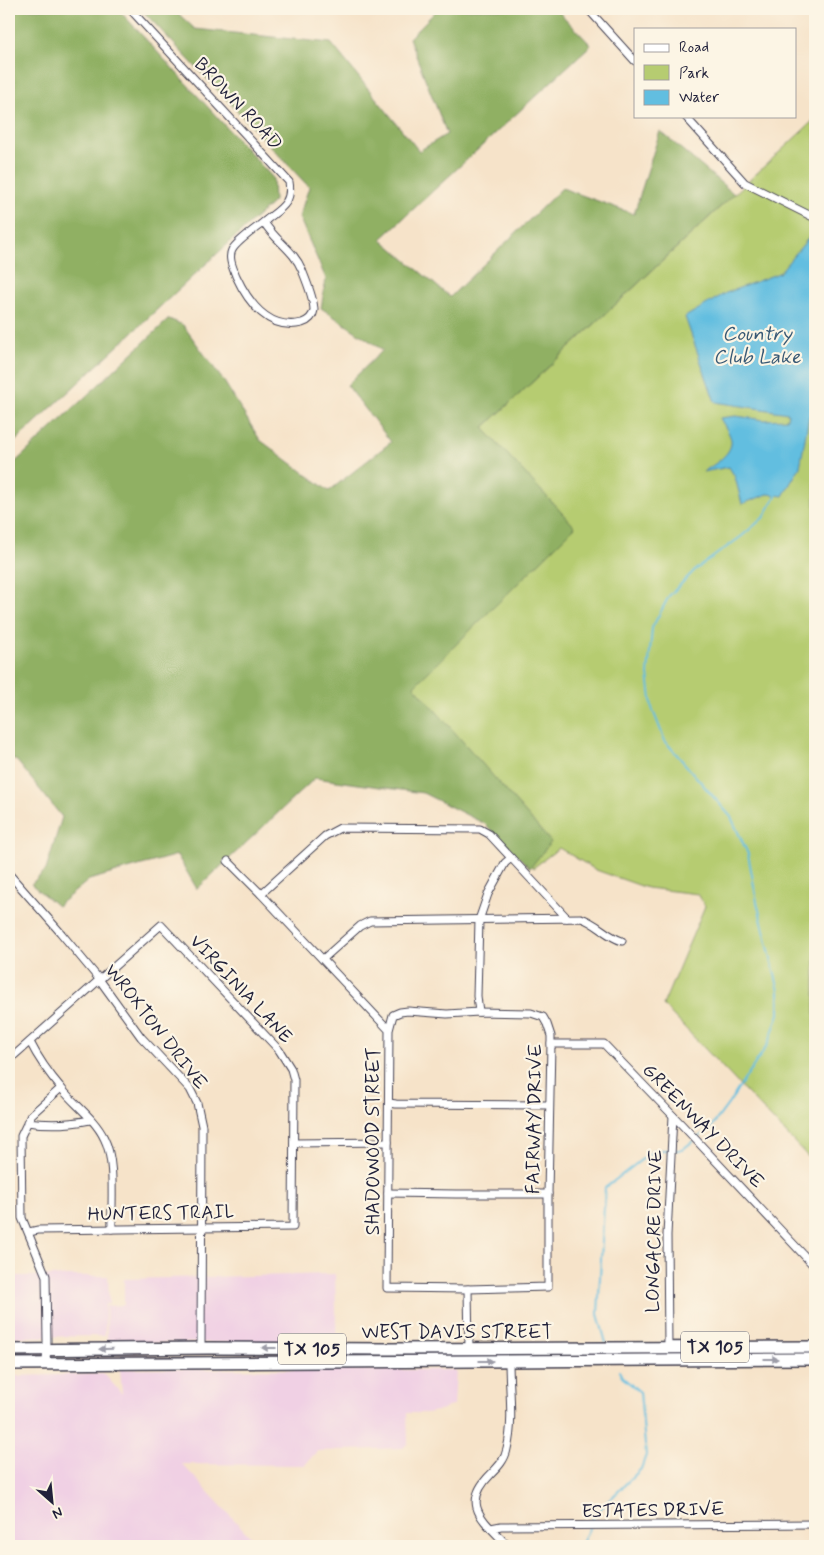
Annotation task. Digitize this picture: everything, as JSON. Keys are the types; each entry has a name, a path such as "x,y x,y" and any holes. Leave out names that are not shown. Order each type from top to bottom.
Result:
{"main road":[{"path":"509,1361 510,1356 514,1353 562,1352 576,1347"},
{"path":"598,1360 607,1356 660,1355 668,1347"},
{"name":"WEST DAVIS STREET","path":"9,1350 815,1347"},
{"path":"156,1363 167,1358 237,1358 244,1354 247,1348"},
{"path":"405,1362 414,1357 461,1356 468,1352 469,1348"},
{"path":"311,1362 317,1354 368,1354 379,1349"},
{"name":"WEST DAVIS STREET","path":"9,1364 815,1359"}],"street":[{"name":"BROWN ROAD","path":"130,9 289,182 291,193 287,202 236,246 231,252 232,266 242,287 260,311 278,324 289,325 306,322 312,317 314,309 301,267 271,233 264,222"},
{"path":"588,9 634,60"},
{"path":"687,118 745,183 815,218"},
{"path":"261,894 325,836 340,828 480,829 488,834 567,918"},
{"path":"389,1030 393,1014 400,1012 447,1014 479,1012 477,996 478,920 488,894 505,863 511,858"},
{"name":"SHADOWOOD STREET","path":"228,861 389,1030 387,1288 468,1289"},
{"name":"WROXTON DRIVE","path":"9,874 99,979 141,1037 185,1083 198,1103 202,1126 201,1348"},
{"path":"323,960 360,926 370,921 581,918 590,920 615,939 622,941"},
{"name":"VIRGINIA LANE","path":"99,979 161,925 286,1058 294,1080 293,1227"},
{"path":"9,1060 99,979"},
{"name":"FAIRWAY DRIVE","path":"468,1289 548,1287 551,1036 543,1017 531,1013 479,1012"},
{"path":"30,1042 34,1051 61,1088 104,1138 111,1164 112,1229"},
{"name":"GREENWAY DRIVE","path":"551,1044 604,1044 815,1267"},
{"path":"46,1364 46,1276 22,1218 22,1136 31,1115 61,1088"},
{"path":"389,1102 396,1104 549,1106"},
{"name":"LONGACRE DRIVE","path":"668,1347 668,1235 673,1116"},
{"path":"27,1122 43,1124 90,1120"},
{"path":"294,1143 388,1142"},
{"path":"388,1193 548,1194"},
{"name":"HUNTERS TRAIL","path":"28,1232 38,1230 293,1227"},
{"path":"468,1289 469,1348"},
{"path":"508,1546 477,1510 475,1501 477,1493 484,1482 502,1463 507,1452 510,1434 509,1361"},
{"name":"ESTATES DRIVE","path":"491,1528 501,1526 815,1524"}],"shaded area":[{"path":"335,1274 337,1342 109,1343 107,1340 106,1306 124,1305 124,1279"},
{"path":"9,1276 108,1276 109,1304 105,1304 105,1336 9,1337"},
{"path":"120,1369 456,1370 454,1405 426,1413 407,1413 408,1443 403,1448 317,1451 305,1465 182,1464 259,1546 9,1546 9,1376 104,1374 122,1394"}],"green space":[{"path":"9,9 118,9 273,178 274,201 9,447"},
{"path":"141,9 173,9 195,29 331,43 419,151 447,134 409,38 438,9 556,9 591,45 381,239 450,297 562,188 634,214 660,131 734,194 483,428 575,527 414,686 551,842 530,868 485,824 423,793 315,778 197,889 177,855 89,880 57,906 31,884 46,870 62,817 17,761 9,757 9,468 169,319 183,325 225,383 260,440 329,491 391,442 347,385 383,350 321,308 326,279 299,217 309,187"},
{"path":"815,119 815,1164 663,1005 705,906 698,894 647,888 596,870 559,848 533,868 378,705 483,428"}],"water":[{"name":"Country Club Lake","path":"812,234 815,236 815,413 809,416 800,467 783,496 768,494 742,504 735,477 729,467 703,472 721,459 731,445 729,434 720,418 736,416 764,420 787,419 788,413 715,402 685,317 726,293 779,273"}],"waterway":[{"path":"697,1138 709,1130 768,1044 779,1014 779,991 757,902 748,854 731,817 665,741 652,708 648,674 652,628 669,596 695,570 742,536 764,517 777,494"},
{"path":"673,1150 682,1150 693,1141"},
{"path":"606,1343 598,1314 605,1188 654,1150 669,1150"},
{"path":"591,1523 596,1513 641,1469 646,1455 640,1392 622,1377 619,1371"},
{"path":"581,1546 589,1528"}]}
